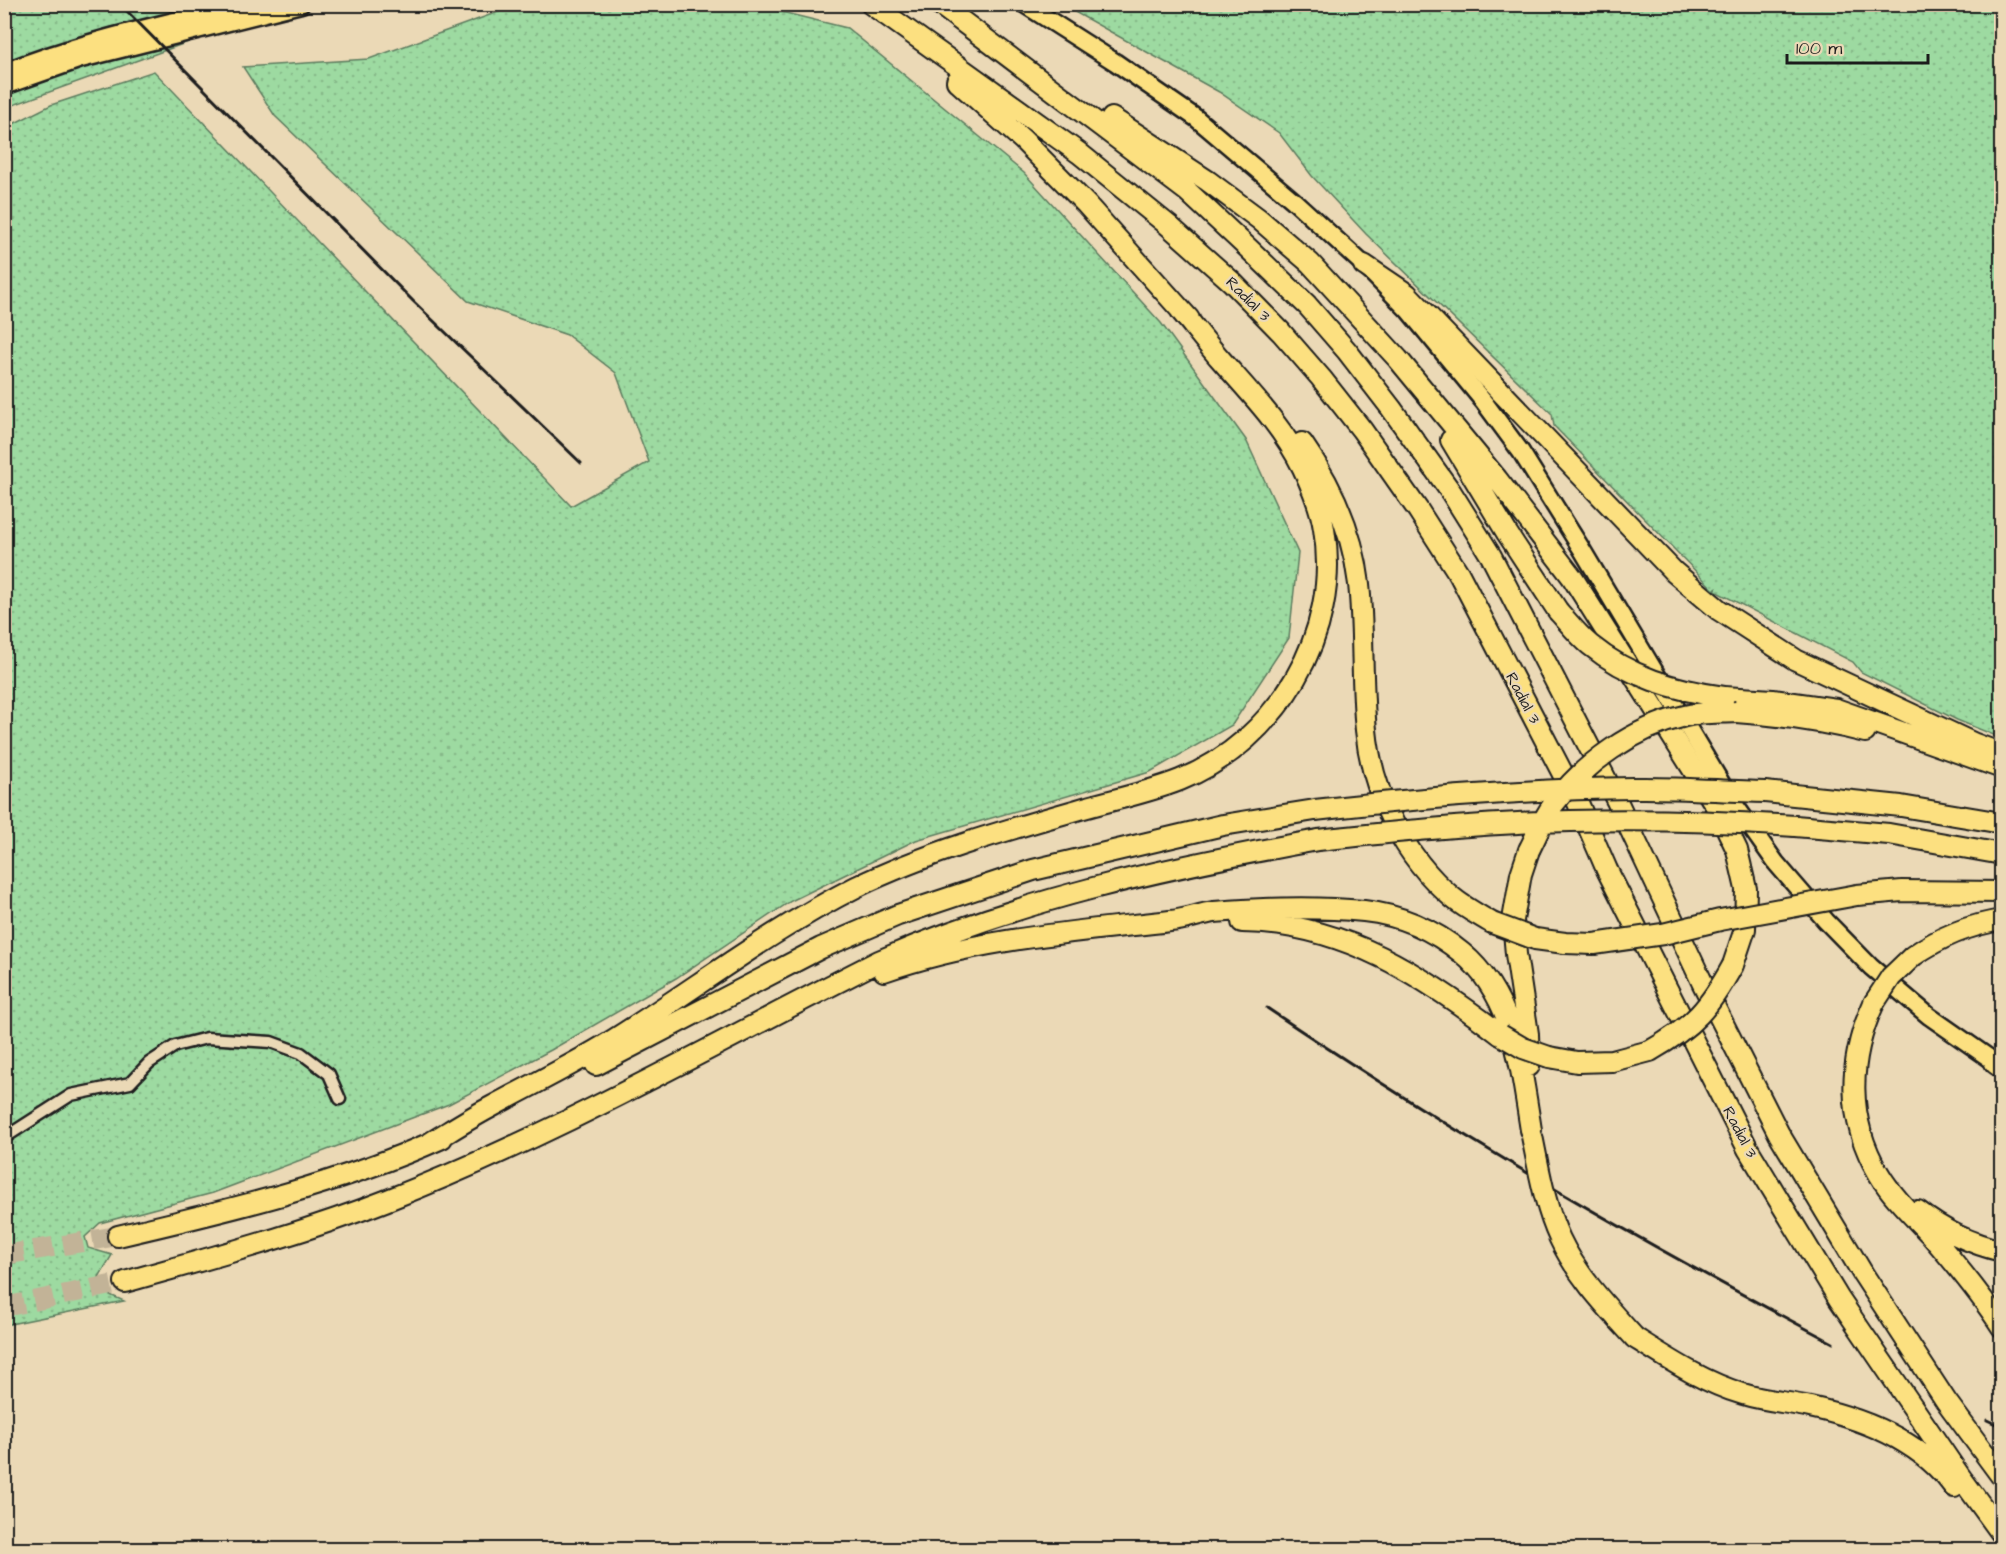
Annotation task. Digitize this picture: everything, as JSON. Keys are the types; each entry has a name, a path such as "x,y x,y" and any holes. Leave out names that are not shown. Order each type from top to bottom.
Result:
{"highway":[{"path":"430,1143 490,1107 555,1074 610,1042 778,932 855,888 921,859 1002,832 1178,781 1214,764 1254,733 1278,705 1297,677 1315,635 1322,612 1326,583 1324,529 1318,504 1302,465 1270,414 1086,204 1023,140 966,88 858,4"},
{"name":"Radial 3","path":"871,4 1079,153 1168,225 1232,282 1281,332 1362,430 1459,574 1578,803 1607,870 1748,1149 1839,1299 2001,1534"},
{"path":"945,9 1208,181 1284,240 1310,263 1354,309 1497,479 1572,577 1716,806 1737,850 1746,889 1745,929 1733,965 1716,996 1693,1023 1672,1039 1650,1051 1612,1061 1577,1062 1549,1057 1523,1048 1501,1035 1437,987 1390,960 1344,940 1293,927 1259,922 1173,921"},
{"name":"Radial 3","path":"945,9 1187,191 1307,305 1347,351 1391,408 1451,492 1491,556 1612,791 1702,982 1779,1134 1869,1284 1946,1401 2001,1477"},
{"path":"1208,181 1307,266 1393,363 1454,444 1557,611 1589,645 1619,665 1653,682 1730,705 1837,725 1970,757 2001,768"},
{"path":"1364,265 1407,294 1674,572 1719,610 1796,660 2001,754"},
{"path":"1182,312 1263,394 1296,434 1326,483 1340,512 1351,545 1359,584 1366,729 1370,760 1389,816 1422,868 1455,900 1492,923 1535,939 1594,944 1663,934 1742,916 1857,895 1902,891 2001,892"},
{"path":"1532,1133 1528,1035 1513,921 1521,874 1529,850 1552,806 1577,778 1626,740 1650,727 1730,705"},
{"path":"118,1236 266,1199 361,1169 430,1143 583,1072 821,948 898,915 1033,870 1223,825 1315,810 1421,798 1533,790 1636,788 1765,792 1901,806 2001,823"},
{"path":"125,1282 287,1236 386,1201 516,1145 819,991 920,943 1046,900 1233,855 1318,840 1516,823 1588,820 1653,820 1795,826 1889,834 2001,854"},
{"path":"819,991 843,987 949,951 1044,936 1173,921 1212,912 1306,908 1365,911 1412,922 1439,936 1463,954 1481,973 1498,999 1508,1020 1520,1062 1544,1190 1559,1238 1594,1293 1635,1338 1685,1370 1714,1384 1746,1395 1812,1407 1858,1420 1884,1431 1930,1460 1949,1480 2000,1550"},
{"path":"2001,920 1975,925 1947,935 1912,956 1891,977 1864,1024 1858,1046 1853,1091 1862,1136 1878,1173 1891,1192 1970,1280 2001,1327"},
{"path":"1871,1157 1900,1194 1928,1219 1972,1242 2001,1251"}],"main road":[{"path":"4,72 39,58 107,38 244,4"},
{"path":"1024,4 1115,62 1196,118 1294,201 1364,265 1449,358 1521,452 1730,798 1776,863 1870,967 1929,1016 1999,1066"},
{"path":"4,86 81,59 301,5"}],"street":[{"path":"4,1138 71,1095 130,1083 149,1063 175,1046 207,1038 271,1042 301,1053 329,1074 340,1099"}],"green space":[{"path":"5,5 291,5 5,108"},
{"path":"525,5 753,5 847,28 1024,173 1161,323 1246,440 1298,553 1289,638 1232,725 1150,772 916,840 791,901 676,978 551,1050 449,1104 213,1193 100,1223 85,1237 88,1248 112,1255 99,1277 103,1292 124,1301 5,1325 5,128 51,105 154,71 571,506 649,462 616,373 567,335 468,301 275,116 243,67 369,59 498,12"},
{"path":"1062,5 2001,5 2001,738 1957,720 1861,672 1853,662 1715,591 1717,587 1714,590 1554,426 1552,414 1366,234 1312,176 1279,133 1219,92"}],"tunnel":[{"path":"4,1255 118,1236"},
{"path":"4,1307 125,1282"}],"railway":[{"path":"120,4 413,301 581,463"},
{"path":"1267,1008 1400,1095 1524,1171 1655,1247 1833,1343"},
{"path":"1987,1420 2002,1427"}]}
